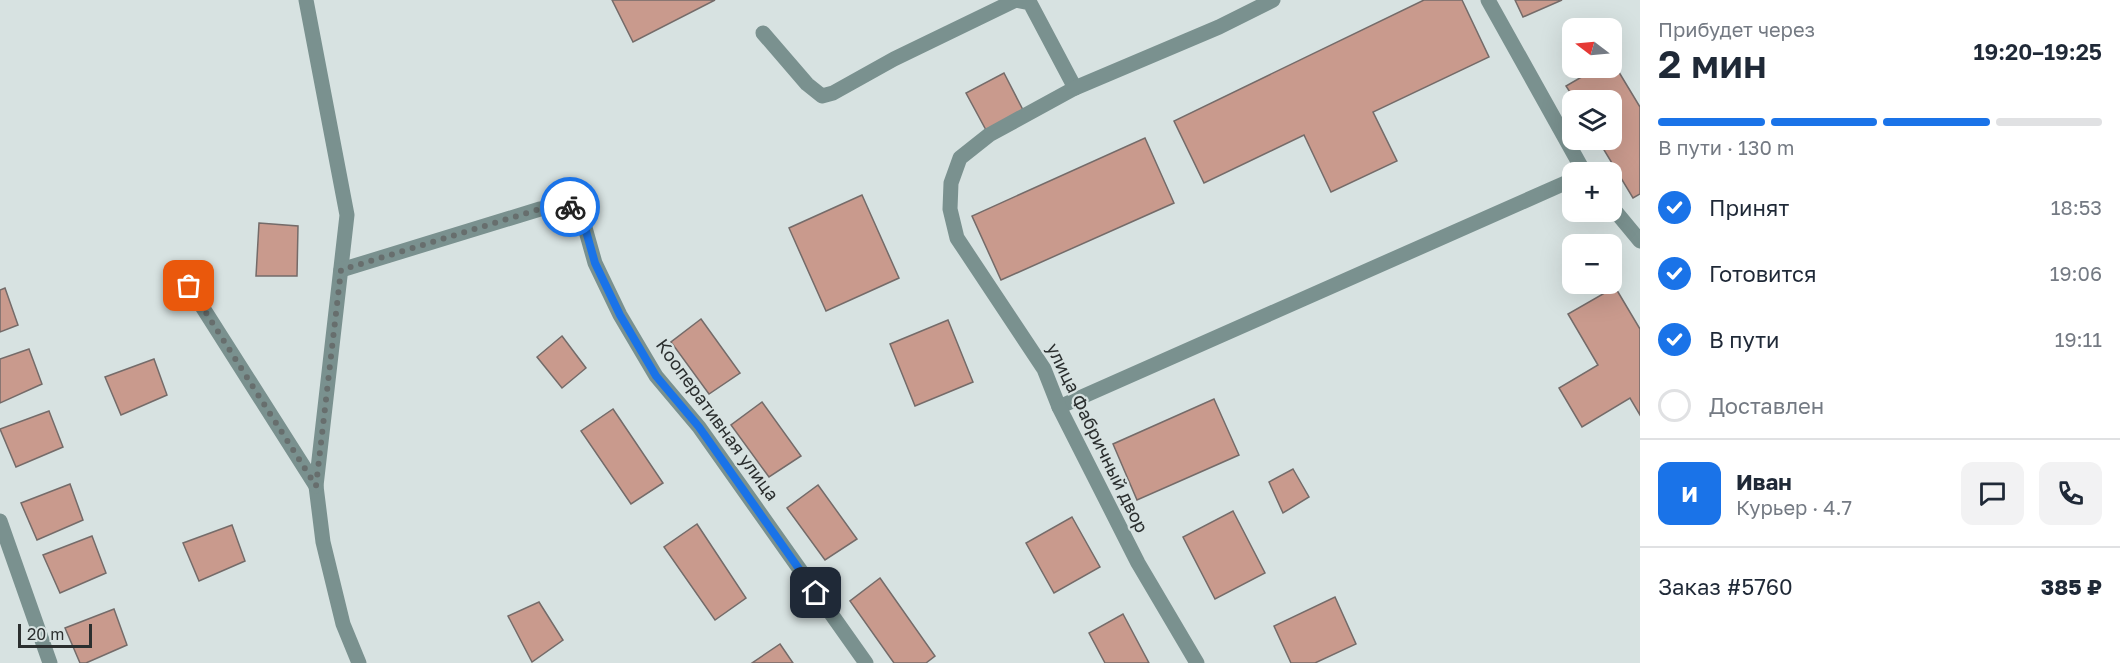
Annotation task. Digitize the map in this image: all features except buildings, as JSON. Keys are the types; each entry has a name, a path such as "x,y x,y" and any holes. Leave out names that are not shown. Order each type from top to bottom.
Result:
{"street":[{"path":"306,0 347,215 316,486 323,542 343,624 359,663"},
{"path":"764,33 807,84 822,96 832,93 993,6 1016,0 1030,3 1075,88"},
{"name":"улица Фабричный двор","path":"1197,663 1138,563 1059,407 1044,369 957,238 950,209 951,183 960,158 989,135 1075,88 1219,27 1274,0"},
{"path":"1488,0 1578,162"},
{"path":"1059,407 1562,184"},
{"name":"Кооперативная улица","path":"341,270 540,209 569,206 582,217 595,263 620,315 656,376 699,427 866,663"},
{"path":"1622,220 1640,242"},
{"path":"189,286 316,486"},
{"path":"0,521 50,663"}],"way so far":[{"path":"189,286 316,486 341,270 540,209 570,207"}],"route":[{"path":"570,207 582,217 595,263 620,315 656,376 699,427 750,496 816,593"}]}
